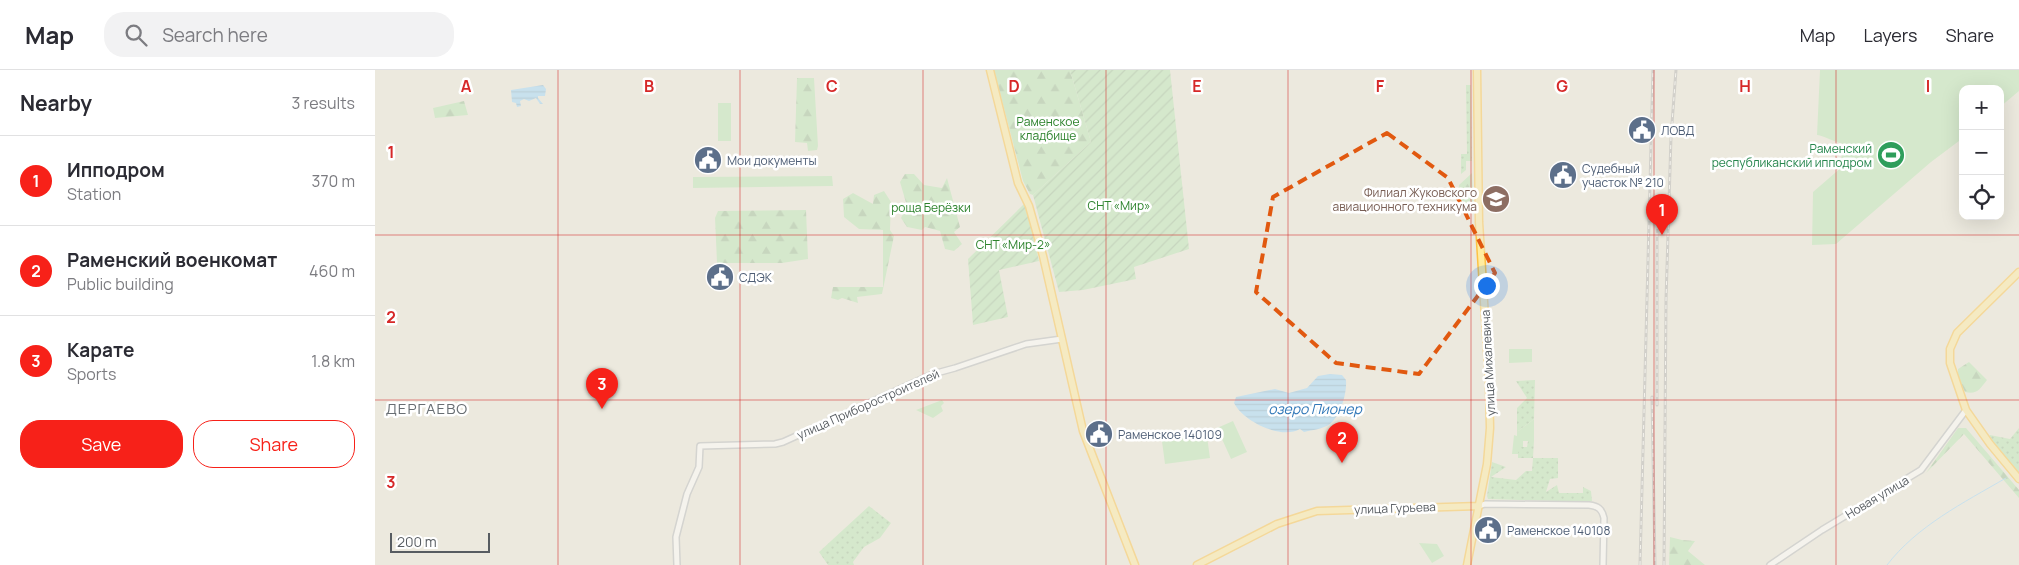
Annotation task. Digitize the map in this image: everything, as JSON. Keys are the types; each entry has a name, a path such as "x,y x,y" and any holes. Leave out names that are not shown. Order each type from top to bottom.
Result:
{"main road":[{"path":"990,70 1018,183 1029,206 1043,256 1083,431 1135,565"},
{"name":"улица Михалевича","path":"1467,565 1487,464 1490,428 1489,381 1479,222 1477,70"},
{"path":"2019,272 1961,329 1954,337 1950,349 1950,363 1964,407 1990,444 2019,479"},
{"name":"улица Гурьева","path":"1197,565 1277,524 1317,511 1479,506"}],"street":[{"name":"улица Приборостроителей","path":"677,565 676,537 687,494 699,467 700,448 783,442 933,374 1026,344 1062,339"},
{"name":"Новая улица","path":"1770,565 1822,530 1921,470 1964,407"},
{"name":"улица Гурьева","path":"1479,506 1485,504 1589,505 1599,508 1603,513 1604,520 1603,565"}],"highlighted area":[{"path":"1387,133 1448,178 1495,273 1419,374 1336,363 1256,292 1273,197"}],"green space":[{"name":"Раменское кладбище","path":"994,70 1070,70 1091,142 1033,195 1030,194 1023,181"},
{"name":"СНТ «Мир»","path":"1070,70 1170,70 1189,249 1134,267 1136,279 1083,290 1059,292 1033,195 1091,142"},
{"name":"Раменский республиканский ипподром","path":"1820,70 2019,70 2019,91 2004,104 2004,85 1959,85 1959,141 1931,162 1836,244 1812,245 1813,192 1843,166 1841,163 1843,144 1817,135"},
{"path":"797,78 814,78 817,150 808,151 807,143 795,142"},
{"path":"1466,85 1471,85 1472,161 1466,161 1466,170 1461,174 1461,154 1467,154"},
{"path":"464,101 468,115 435,118 433,108"},
{"path":"718,103 731,103 731,141 718,141"},
{"path":"1472,173 1474,214 1460,205 1459,185"},
{"name":"роща Берёзки","path":"905,174 914,174 924,185 942,188 947,178 960,227 954,232 962,244 954,251 945,249 940,231 925,227 922,230 907,227 901,218 907,206 900,182"},
{"path":"832,176 833,186 693,188 693,177"},
{"name":"роща Берёзки","path":"884,191 891,202 890,230 894,236 882,294 857,297 858,303 842,298 838,300 831,298 833,287 883,287 883,230 859,229 844,217 843,199 853,193 873,204 874,195"},
{"name":"СНТ «Мир-2»","path":"1026,204 1039,261 999,270 1008,317 973,325 968,259"},
{"path":"806,210 808,259 782,263 717,263 715,218 718,211"},
{"path":"1509,349 1532,349 1532,362 1509,363"},
{"path":"1969,362 1987,380 1980,389 1973,393 1965,392 1958,378 1958,369"},
{"path":"1535,380 1534,419 1517,432 1517,408 1527,398 1516,381"},
{"path":"942,400 944,403 941,406 943,411 933,418 916,410"},
{"path":"1534,419 1534,441 1523,441 1523,447 1518,447 1518,454 1512,454 1514,435 1517,436 1517,432"},
{"path":"1233,421 1247,452 1231,459 1217,428"},
{"path":"1958,428 1966,428 2019,490 2019,498 1964,434 1926,473"},
{"path":"2019,428 2019,473 1988,438 1990,435 2010,439"},
{"path":"1206,429 1210,458 1165,464 1161,434"},
{"path":"1528,441 1534,441 1533,458 1518,458 1518,447 1527,447"},
{"path":"1533,458 1558,458 1558,478 1550,479 1546,492 1557,485 1559,493 1583,493 1583,487 1591,491 1592,501 1488,499 1492,462 1506,467 1491,477 1516,480 1526,471 1532,471"},
{"path":"869,506 891,523 880,538 864,547 853,562 854,565 828,565 819,552"},
{"path":"1670,537 1695,541 1688,551 1705,565 1669,565"},
{"path":"1419,543 1437,544 1444,556 1432,563"}],"water":[{"path":"543,85 546,89 545,96 538,96 538,98 543,104 540,104 536,98 529,101 524,99 520,101 521,106 517,107 516,103 512,102 511,90"},
{"name":"озеро Пионер","path":"1342,375 1346,380 1343,403 1334,420 1321,428 1304,432 1300,429 1292,432 1273,430 1263,427 1245,416 1234,403 1236,397 1275,389 1289,393 1307,388 1318,376"}],"waterway":[{"path":"1887,565 1912,538 1926,527 1957,506 2006,478"}],"railway":[{"path":"1640,565 1653,70"},
{"path":"1664,565 1666,300 1671,137 1676,70"},
{"path":"1657,225 1657,405"},
{"path":"1652,397 1655,565"}],"place":[{"name":"ЛОВД","path":"1642,130"},
{"name":"Раменский республиканский ипподром","path":"1891,155"},
{"name":"Мои документы","path":"708,160"},
{"name":"Судебный участок № 210","path":"1563,175"},
{"name":"Филиал Жуковского авиационного техникума","path":"1496,199"},
{"name":"Ипподром","path":"1662,235"},
{"name":"СДЭК","path":"720,277"},
{"name":"Карате","path":"602,409"},
{"name":"Раменское 140109","path":"1099,434"},
{"name":"Раменский военкомат","path":"1342,463"},
{"name":"Раменское 140108","path":"1488,530"}],"district":[{"name":"ДЕРГАЕВО","path":"427,408"}]}
